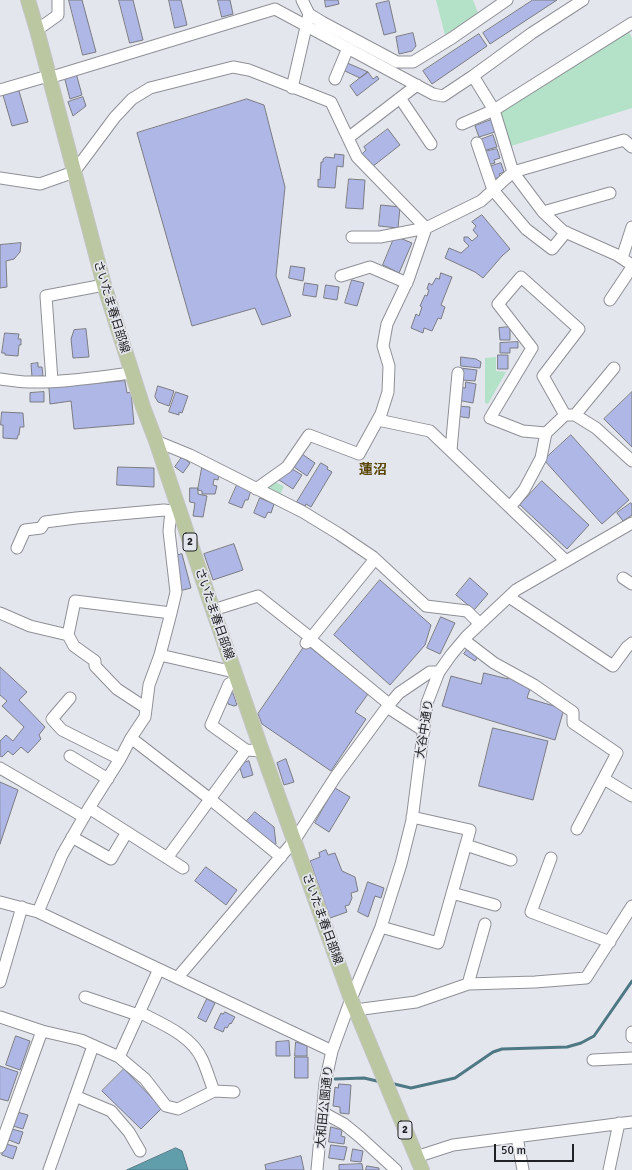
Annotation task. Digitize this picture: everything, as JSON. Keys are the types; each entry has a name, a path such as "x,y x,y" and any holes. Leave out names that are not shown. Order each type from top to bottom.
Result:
{"main road":[{"name":"さいたま春日部線","path":"28,0 104,285 143,407 156,441 175,510 213,610 353,1005 422,1170"}],"street":[{"path":"37,30 58,15 58,0"},
{"path":"292,88 308,20 302,0"},
{"path":"0,90 48,76 55,76 275,8 308,20 397,62 413,62 452,38 507,0"},
{"path":"308,20 348,48 433,94 444,96 532,33 583,0"},
{"path":"462,124 494,110 632,23"},
{"path":"335,79 348,48"},
{"path":"0,178 40,184 74,172 115,117 132,99 150,88 233,67 249,70 331,102 357,157 426,228"},
{"path":"473,76 494,110 513,172 543,212 566,232 622,258 632,266 610,300"},
{"path":"348,138 417,85"},
{"path":"400,98 431,144"},
{"path":"352,238 380,237 426,228 482,201 513,172 624,140 632,147"},
{"path":"477,143 493,190 526,229 552,249 566,232"},
{"path":"543,212 610,194"},
{"path":"622,258 632,227"},
{"path":"256,489 287,467 309,435 359,454 378,420 388,392 389,366 383,346 387,324 407,284 426,228"},
{"path":"340,276 370,267 407,284"},
{"path":"546,433 523,431 490,418 532,348 498,304 522,278 579,329 543,376 570,415 596,428 632,461"},
{"path":"52,381 46,296 104,285"},
{"path":"510,507 524,490 541,458 546,433 570,415 614,368"},
{"path":"0,379 28,382 75,380 132,373"},
{"path":"451,450 458,373"},
{"path":"378,420 430,431 566,561"},
{"path":"156,441 190,455 303,512 339,534 375,559 426,606 467,610 480,624"},
{"path":"17,548 25,530 41,528 45,522 175,510 170,531 176,592 160,655 149,685 145,717 72,837 62,856 38,912"},
{"name":"大谷中通り","path":"353,1005 381,927 401,864 412,817 428,703 439,672 464,640 516,590 632,523"},
{"path":"213,610 258,596 311,638 375,559"},
{"path":"509,597 613,666 627,647 632,643"},
{"path":"146,708 117,689 95,666 95,661 74,646 68,635 75,601 171,613"},
{"path":"0,613 30,626 68,635"},
{"path":"306,643 310,640 388,706 424,731"},
{"path":"464,640 494,663 534,685 573,712 573,723 617,753 577,829"},
{"path":"160,655 236,676 229,684 212,725 246,750 262,751"},
{"path":"178,978 282,857 336,776 399,692 430,672 439,672"},
{"path":"70,698 52,719 62,730 120,759"},
{"path":"131,738 282,857"},
{"path":"167,858 246,750"},
{"path":"70,756 108,779"},
{"path":"0,768 127,832 183,868"},
{"path":"604,779 632,796"},
{"path":"381,927 438,943 466,845 470,830 412,817"},
{"path":"72,837 111,859 127,832"},
{"path":"466,845 511,860"},
{"path":"551,858 531,912 610,942"},
{"path":"452,893 495,905"},
{"path":"0,902 38,912 332,1051"},
{"path":"353,1005 416,1002 468,984 535,982 586,978 632,906"},
{"path":"0,982 22,907"},
{"path":"468,984 485,924"},
{"path":"119,1057 159,969"},
{"path":"85,997 138,1014 172,1029 188,1041 202,1058 214,1091"},
{"name":"大和田公園通り","path":"317,1170 326,1078 332,1051 353,1005"},
{"path":"0,1017 42,1031 80,1040 119,1057 145,1079 166,1106 178,1109 214,1091 234,1092"},
{"path":"0,1147 42,1031"},
{"path":"632,1032 632,1037"},
{"path":"49,1170 93,1046"},
{"path":"593,1060 632,1058"},
{"path":"75,1096 111,1112 129,1132 140,1150"},
{"path":"322,1112 344,1124 396,1170"},
{"path":"416,1157 453,1145 632,1122"},
{"path":"609,1170 619,1123"},
{"path":"517,1137 523,1170"}],"green space":[{"path":"436,0 473,0 478,13 445,35"},
{"path":"624,30 629,31 632,38 632,108 508,147 497,111 543,86 581,58"},
{"path":"496,357 496,371 506,372 488,404 485,403 485,358"},
{"path":"273,481 284,486 280,495 262,488"}],"water":[{"path":"176,1148 182,1151 188,1170 127,1170"}],"building":[{"path":"69,0 82,0 96,52 83,55"},
{"path":"119,0 133,0 143,40 130,43"},
{"path":"169,0 181,0 187,25 175,28"},
{"path":"218,0 230,0 233,14 222,17"},
{"path":"325,0 338,0 339,4 326,7"},
{"path":"533,0 557,0 490,44 483,33"},
{"path":"389,1 396,32 384,35 376,4"},
{"path":"413,33 416,46 412,51 399,54 396,37"},
{"path":"479,34 487,46 432,84 423,71"},
{"path":"345,62 368,72 360,78 345,71 343,68"},
{"path":"368,72 373,79 377,76 379,79 357,96 350,86"},
{"path":"76,73 82,95 70,99 64,76"},
{"path":"19,91 28,122 12,126 3,95"},
{"path":"83,97 86,106 73,116 68,102"},
{"path":"247,99 264,105 285,187 276,276 291,316 262,325 255,308 192,326 137,133"},
{"path":"491,120 495,132 479,137 475,126"},
{"path":"388,129 400,145 372,167 362,154 366,150 364,147"},
{"path":"493,135 497,147 483,151 480,140"},
{"path":"497,149 500,158 494,160 495,163 488,165 484,152"},
{"path":"335,154 344,155 343,167 337,166 335,188 318,187 321,162 323,162 323,159 326,157 334,158"},
{"path":"501,163 504,172 499,174 500,177 493,179 489,167"},
{"path":"349,179 365,180 363,209 346,208"},
{"path":"381,205 400,207 398,228 379,226"},
{"path":"482,215 510,249 483,278 475,272 445,258 449,248 461,253 469,246 464,241 464,237 468,237 472,241 478,236 473,230 476,226 472,222"},
{"path":"395,236 412,243 399,273 383,265"},
{"path":"21,243 20,252 14,259 6,261 7,287 0,288 0,245"},
{"path":"291,266 305,268 303,281 289,278"},
{"path":"441,273 452,277 441,305 445,307 441,319 438,318 432,331 424,328 423,333 411,328 416,314 419,316 422,307 420,306 425,295 427,296 429,283 432,285 436,278 439,279"},
{"path":"352,280 364,283 357,306 345,303"},
{"path":"305,283 318,285 316,297 303,295"},
{"path":"326,285 339,287 337,300 324,298"},
{"path":"510,327 510,340 500,340 499,328"},
{"path":"86,329 89,357 73,358 71,339 74,330"},
{"path":"5,333 19,334 18,339 21,339 21,345 19,345 18,356 5,355 5,353 2,353"},
{"path":"518,342 518,348 510,348 510,353 500,353 500,343"},
{"path":"498,355 508,355 508,369 498,369"},
{"path":"461,357 476,359 481,362 480,368 461,366"},
{"path":"38,363 38,367 42,367 43,376 32,377 31,364"},
{"path":"460,368 477,370 475,381 462,380 459,376"},
{"path":"125,381 127,393 131,392 134,424 74,429 71,401 50,404 49,388"},
{"path":"466,382 476,384 473,403 457,400 459,387 465,388"},
{"path":"158,386 174,391 169,406 158,402 155,397"},
{"path":"44,392 44,402 30,402 30,393"},
{"path":"176,392 188,396 182,413 179,412 179,415 169,412"},
{"path":"632,392 632,447 604,419"},
{"path":"457,406 470,407 469,418 456,416"},
{"path":"2,412 23,413 24,427 20,427 17,439 3,438 3,425 1,425"},
{"path":"571,435 629,500 602,524 544,460"},
{"path":"302,454 315,463 307,476 294,467"},
{"path":"182,457 190,463 183,473 175,467"},
{"path":"321,463 328,467 327,469 332,472 311,507 306,504 305,506 297,502"},
{"path":"118,467 154,468 154,487 117,485"},
{"path":"289,467 302,475 293,489 279,480"},
{"path":"202,468 219,474 218,480 214,479 213,485 217,486 215,494 202,494 202,491 198,490"},
{"path":"542,481 589,525 567,549 520,505"},
{"path":"237,485 251,490 248,500 245,500 242,508 229,503"},
{"path":"190,488 198,488 198,494 207,496 203,517 193,516 195,503 190,502"},
{"path":"260,498 274,504 271,513 268,512 265,518 254,513"},
{"path":"631,503 632,515 623,521 617,513"},
{"path":"234,544 243,570 213,580 204,554"},
{"path":"182,554 191,588 179,591 175,556"},
{"path":"470,578 488,594 474,610 456,595"},
{"path":"380,580 431,625 425,645 390,685 334,635"},
{"path":"441,617 455,623 440,654 427,648"},
{"path":"306,644 368,694 355,712 366,719 331,771 262,724 258,714"},
{"path":"469,647 480,654 475,661 464,654"},
{"path":"0,667 27,692 19,700 45,727 39,735 41,739 28,753 21,747 13,755 8,751 2,757 0,756 0,741 6,735 13,741 24,727 2,706 7,701 0,695"},
{"path":"484,673 508,679 509,675 531,686 527,698 564,709 555,740 442,706 451,676 481,684"},
{"path":"233,693 237,705 234,706 228,704 227,700 229,695"},
{"path":"493,728 548,741 533,800 479,786"},
{"path":"286,759 294,782 284,785 277,763"},
{"path":"249,761 253,775 243,778 239,765"},
{"path":"0,782 18,790 0,844"},
{"path":"335,788 350,797 329,832 315,823"},
{"path":"255,812 274,827 276,844 274,846 246,822"},
{"path":"326,850 328,855 335,853 342,871 355,877 358,891 351,893 352,898 349,905 345,906 347,912 330,918 310,861 320,857 319,853"},
{"path":"206,867 237,890 226,905 195,881"},
{"path":"368,882 384,888 381,898 375,896 368,917 358,912"},
{"path":"207,999 215,1003 206,1022 198,1018"},
{"path":"225,1012 235,1017 227,1028 225,1027 223,1032 214,1028 221,1013 223,1014"},
{"path":"16,1036 30,1041 20,1070 6,1065"},
{"path":"289,1041 290,1056 276,1056 276,1042"},
{"path":"296,1042 307,1046 307,1056 295,1056"},
{"path":"295,1057 308,1057 308,1078 295,1078"},
{"path":"0,1066 18,1072 8,1101 0,1099"},
{"path":"124,1069 162,1108 141,1129 102,1091"},
{"path":"339,1084 351,1085 349,1114 340,1113 340,1107 333,1106 335,1087 338,1088"},
{"path":"17,1112 28,1115 23,1129 13,1126"},
{"path":"331,1127 342,1130 341,1136 345,1137 344,1144 329,1142"},
{"path":"12,1129 23,1132 19,1144 9,1140"},
{"path":"6,1144 17,1147 13,1159 2,1155"},
{"path":"331,1145 347,1147 344,1160 329,1158"},
{"path":"353,1149 363,1151 361,1162 351,1161"},
{"path":"301,1156 304,1170 266,1170 265,1165"},
{"path":"362,1164 363,1170 339,1170 339,1165"},
{"path":"367,1166 379,1168 379,1170 366,1170"}],"waterway":[{"path":"390,1083 411,1088 455,1078 493,1052 502,1049 567,1047 581,1043 594,1036 632,981"},
{"path":"335,1079 364,1078 381,1082"}],"district":[{"name":"蓮沼","path":"373,470"}]}
